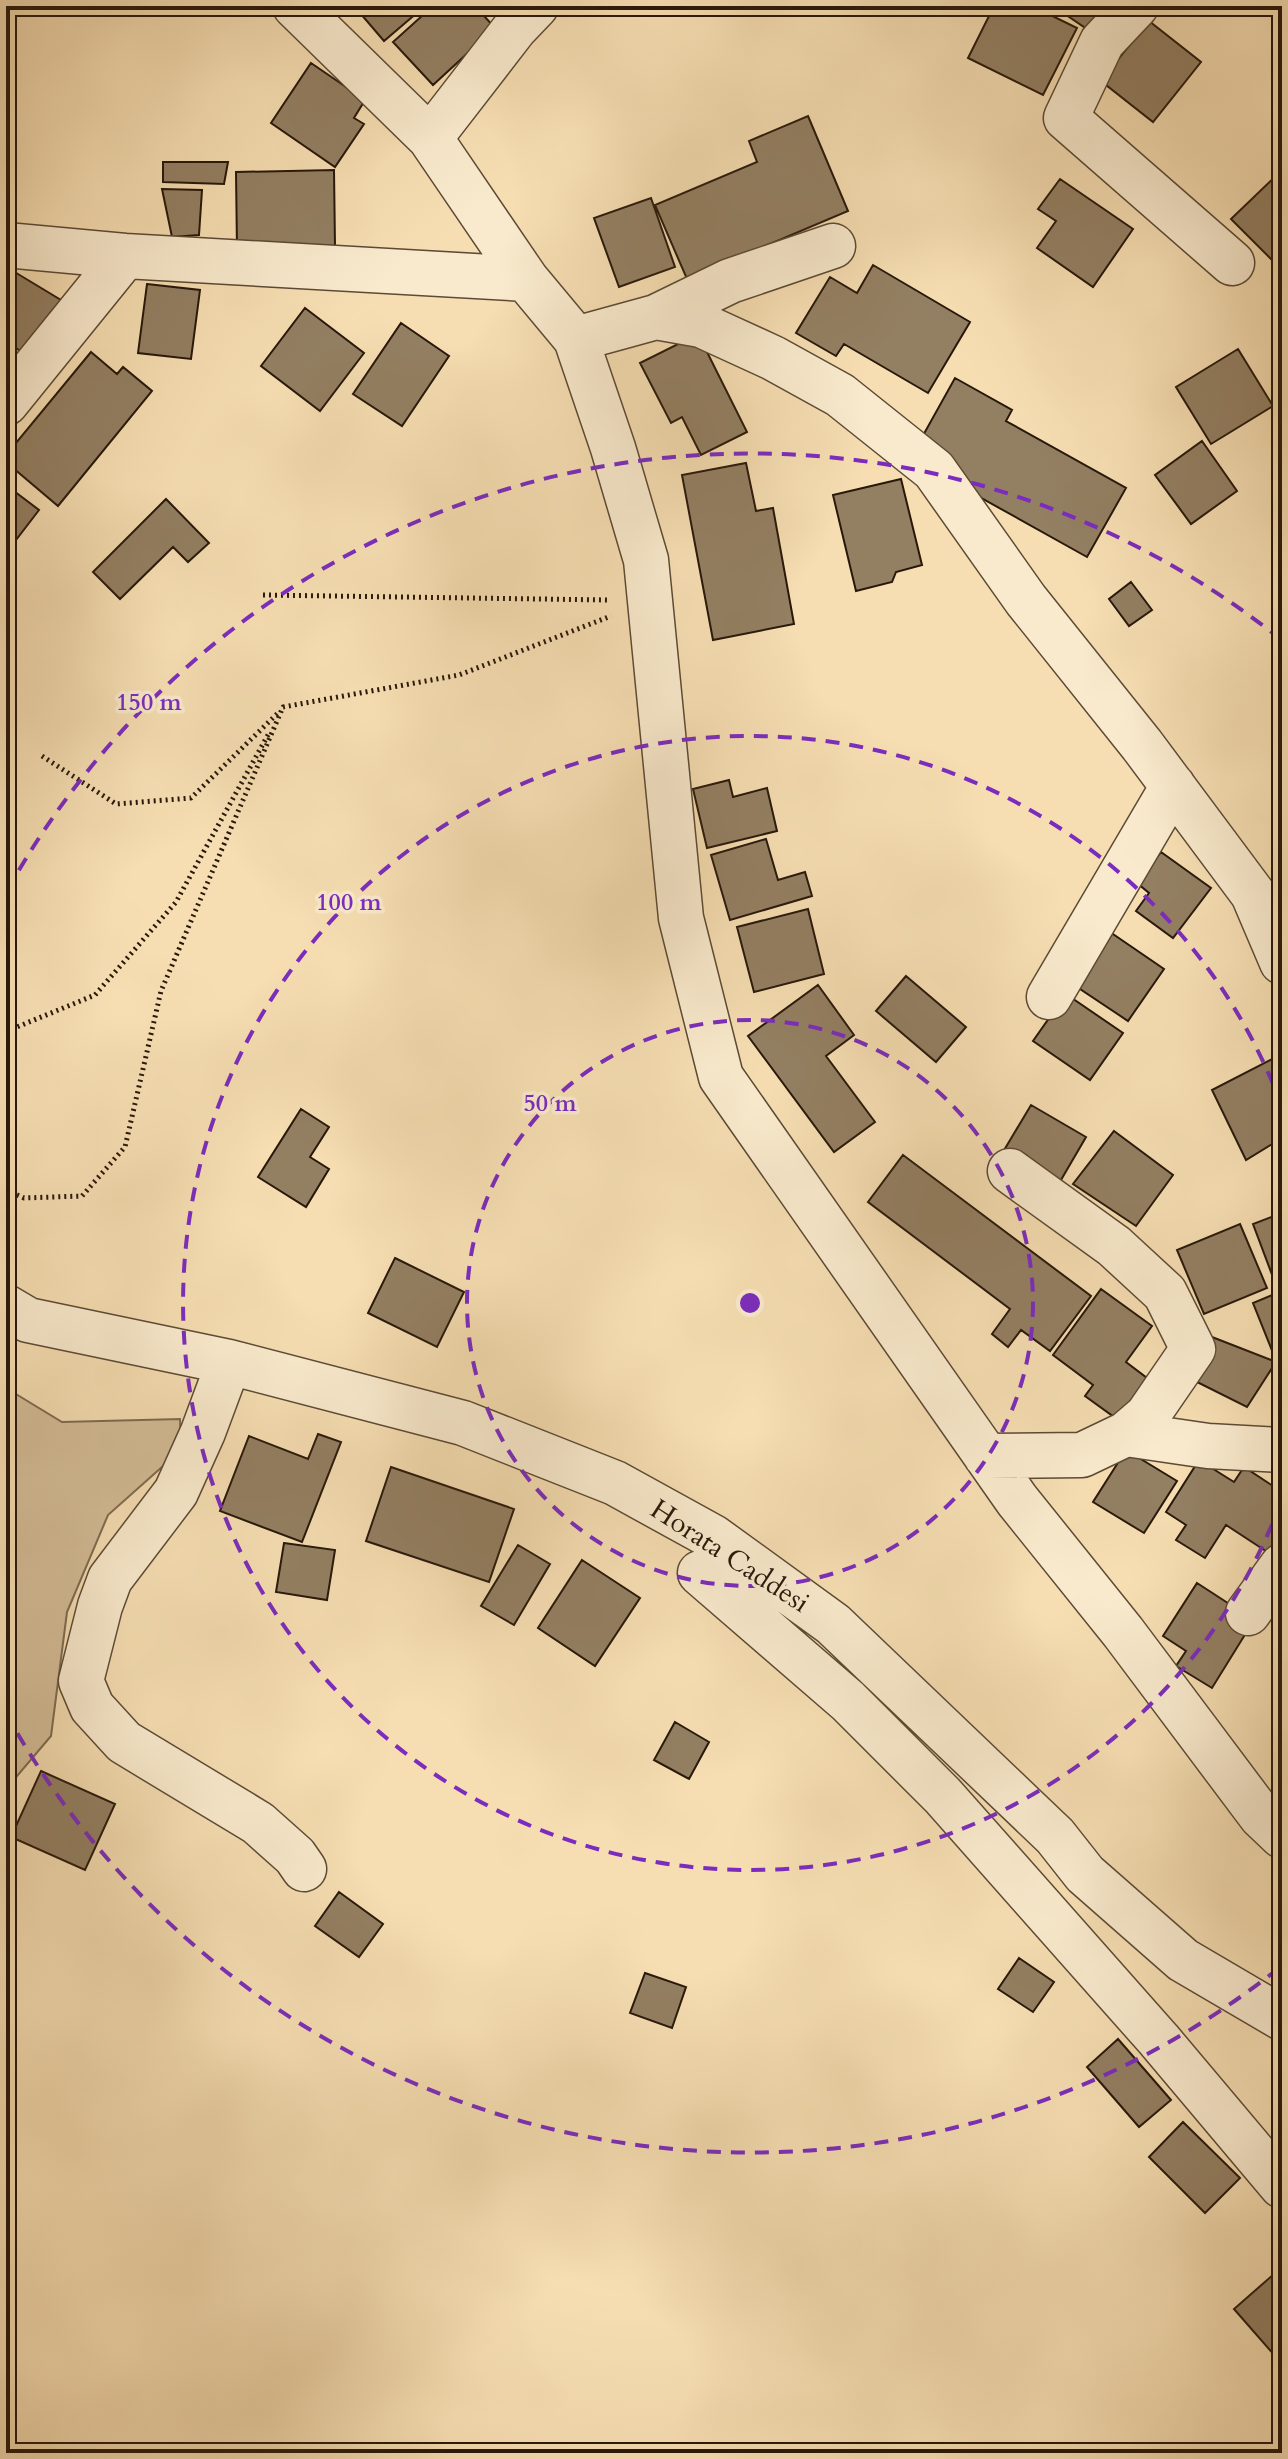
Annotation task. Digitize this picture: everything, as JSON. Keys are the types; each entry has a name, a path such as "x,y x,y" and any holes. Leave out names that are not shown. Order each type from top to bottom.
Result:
{"street":[{"path":"295,6 430,138 526,279 576,339 646,560 681,918 721,1077 1017,1500 1123,1632 1261,1816 1282,1836"},
{"path":"430,138 515,28 536,6"},
{"path":"1136,6 1102,42 1066,118 1232,263"},
{"path":"6,245 125,256 526,279"},
{"path":"576,339 656,317 730,281 833,246"},
{"path":"6,403 125,256"},
{"path":"656,317 701,325 827,387 934,470 1026,600 1173,786 1253,894 1282,962"},
{"path":"1049,997 1173,786"},
{"path":"986,1456 1082,1455 1126,1434 1147,1416 1193,1349 1165,1293 1114,1246 1010,1171"},
{"name":"Horata Caddesi","path":"6,1307 28,1320 229,1362 463,1423 615,1483 713,1537 833,1624 1055,1836 1085,1874 1183,1960 1282,2018"},
{"path":"229,1362 176,1492 110,1579 81,1681 92,1707 124,1742 258,1823 295,1856 304,1869"},
{"path":"1126,1434 1208,1446 1282,1450"},
{"path":"1248,1613 1282,1566"},
{"path":"700,1573 848,1701 943,1796 1159,2040 1282,2186"}],"path":[{"path":"263,595 649,601"},
{"path":"42,756 116,804 191,798 283,707 459,675 649,601"},
{"path":"12,1029 95,995 176,902 283,707"},
{"path":"6,1190 24,1198 82,1196 125,1147 161,991 283,707"}],"shaded area":[{"path":"6,1388 62,1422 180,1419 181,1450 108,1515 67,1612 51,1736 6,1789"}],"building":[{"path":"354,6 425,6 384,41"},
{"path":"433,6 475,6 495,28 433,85 393,42"},
{"path":"994,6 1032,6 1077,28 1043,95 968,58"},
{"path":"1053,6 1102,6 1087,29"},
{"path":"1149,21 1201,62 1153,122 1101,81"},
{"path":"311,63 365,100 354,118 364,124 335,167 271,123"},
{"path":"808,116 848,211 687,279 655,205 757,162 749,141"},
{"path":"163,162 228,162 224,184 163,182"},
{"path":"334,170 335,247 237,249 236,172"},
{"path":"1282,170 1282,256 1275,263 1231,219"},
{"path":"1060,179 1133,229 1093,287 1037,248 1056,221 1038,209"},
{"path":"162,189 202,190 199,235 172,237"},
{"path":"651,198 675,267 619,287 594,218"},
{"path":"873,265 970,322 928,393 844,344 836,356 796,333 830,277 857,293"},
{"path":"8,268 66,303 32,358 6,342"},
{"path":"147,284 200,290 191,359 138,353"},
{"path":"305,308 364,353 320,411 261,366"},
{"path":"401,323 449,356 402,426 353,394"},
{"path":"698,334 747,432 701,455 682,417 671,423 640,363"},
{"path":"1238,349 1273,406 1211,444 1176,387"},
{"path":"91,352 117,374 123,367 152,391 58,506 6,462 6,455"},
{"path":"955,378 1012,410 1006,421 1126,488 1087,557 967,490 921,439"},
{"path":"1202,441 1237,491 1191,524 1155,475"},
{"path":"746,463 756,511 773,508 794,624 713,640 682,475"},
{"path":"901,479 922,565 896,572 892,582 856,591 833,495"},
{"path":"6,485 39,510 6,553"},
{"path":"166,499 209,543 188,562 173,547 120,599 93,572"},
{"path":"1131,582 1152,610 1129,626 1109,599"},
{"path":"729,780 733,797 767,788 777,831 707,848 693,789"},
{"path":"766,839 778,880 805,872 812,896 730,920 711,855"},
{"path":"1161,852 1211,888 1173,938 1136,911 1149,893 1137,883"},
{"path":"808,909 824,974 754,992 737,927"},
{"path":"1110,932 1164,969 1128,1021 1074,985"},
{"path":"906,976 966,1027 936,1062 876,1011"},
{"path":"818,985 854,1035 826,1056 875,1122 834,1152 748,1036"},
{"path":"1066,994 1123,1033 1090,1080 1033,1041"},
{"path":"1282,1054 1282,1138 1246,1160 1212,1090"},
{"path":"1031,1105 1086,1137 1058,1185 1003,1152"},
{"path":"301,1109 329,1127 310,1157 329,1169 306,1207 258,1177"},
{"path":"1114,1131 1173,1175 1136,1226 1073,1184"},
{"path":"903,1155 1091,1296 1050,1351 1021,1330 1008,1347 992,1334 1010,1309 868,1202"},
{"path":"1282,1213 1282,1277 1274,1280 1253,1224"},
{"path":"1240,1224 1267,1288 1204,1314 1177,1250"},
{"path":"395,1258 464,1292 437,1347 368,1313"},
{"path":"1101,1289 1152,1326 1126,1362 1151,1381 1121,1422 1085,1396 1093,1385 1053,1355"},
{"path":"1282,1291 1282,1355 1275,1358 1253,1303"},
{"path":"1212,1337 1276,1362 1247,1407 1191,1379"},
{"path":"318,1434 341,1442 302,1542 220,1511 249,1436 308,1459"},
{"path":"1126,1450 1177,1481 1144,1533 1093,1502"},
{"path":"1199,1460 1234,1482 1244,1467 1282,1492 1282,1553 1278,1559 1226,1525 1205,1558 1176,1540 1186,1525 1166,1512"},
{"path":"391,1467 514,1509 489,1582 366,1541"},
{"path":"284,1543 335,1550 327,1600 276,1592"},
{"path":"518,1545 550,1564 514,1625 481,1606"},
{"path":"582,1560 640,1598 595,1666 538,1628"},
{"path":"1197,1583 1254,1620 1212,1688 1176,1666 1186,1651 1163,1636"},
{"path":"1282,1709 1282,1726 1273,1720"},
{"path":"675,1722 709,1742 689,1779 654,1760"},
{"path":"41,1771 115,1804 85,1870 11,1837"},
{"path":"339,1892 383,1924 359,1957 315,1926"},
{"path":"1019,1958 1054,1982 1033,2012 998,1989"},
{"path":"645,1973 686,1987 672,2028 630,2013"},
{"path":"1118,2039 1171,2100 1139,2127 1087,2067"},
{"path":"1183,2122 1240,2178 1205,2213 1149,2157"},
{"path":"1282,2267 1282,2364 1234,2309"}]}
